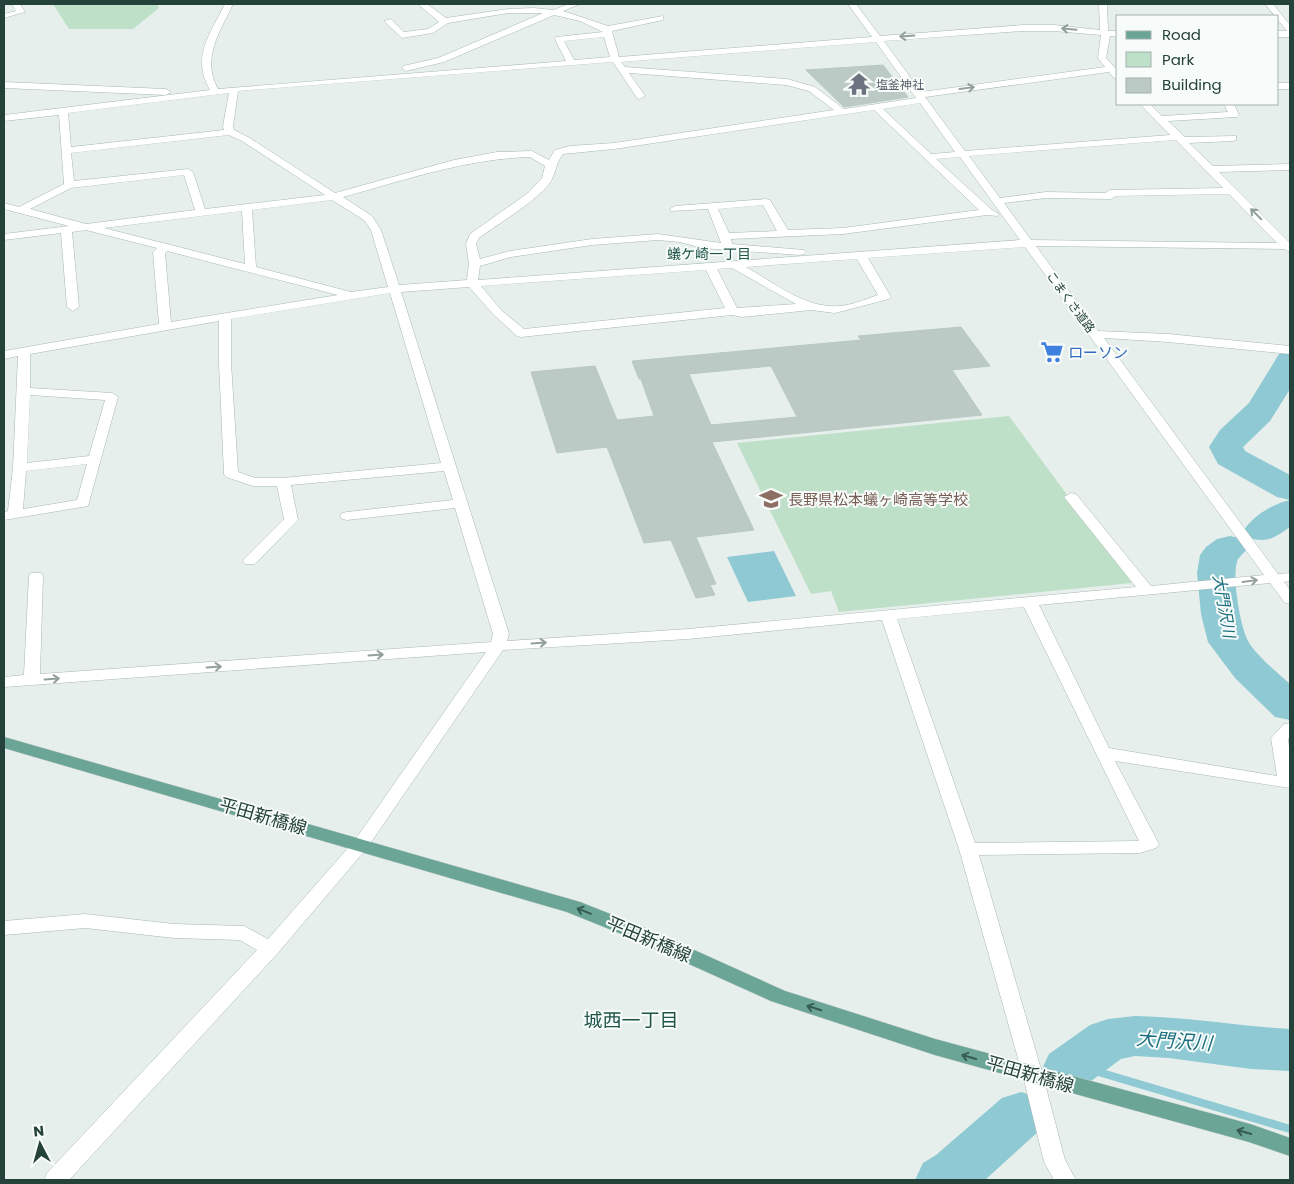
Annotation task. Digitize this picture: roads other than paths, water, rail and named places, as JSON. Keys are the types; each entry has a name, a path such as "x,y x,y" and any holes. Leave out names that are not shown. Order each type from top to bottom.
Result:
{"main road":[{"name":"平田新橋線","path":"4,742 573,907 636,932 778,996 935,1047 1034,1076 1250,1133 1290,1147"}],"street":[{"path":"4,16 21,12 16,4"},
{"path":"215,91 209,83 205,64 205,52 229,4"},
{"path":"422,4 441,20 446,21"},
{"path":"400,76 399,70 441,60 532,20 576,4"},
{"name":"こまくさ道路","path":"852,4 1290,600"},
{"path":"1103,4 1104,32 1106,37 1102,58 1114,73"},
{"path":"1270,4 1278,15"},
{"path":"388,20 402,35 430,31 446,21 509,11 556,11 591,22 608,32"},
{"path":"1279,16 1290,30"},
{"path":"571,62 558,39 608,32 660,18"},
{"path":"4,118 177,98 234,89 878,38 1038,27 1116,34"},
{"path":"608,32 609,42 615,59 640,96"},
{"path":"624,70 787,82 812,89 841,111"},
{"path":"812,306 742,313 732,311 521,333 498,313 472,283 475,264 471,244 474,236 532,195 547,179 550,165 558,152 570,149 614,146 841,111 877,108 921,97 1114,73"},
{"path":"4,85 170,92 215,91"},
{"path":"230,132 228,126 234,89"},
{"path":"1146,105 1289,247"},
{"path":"1161,119 1234,114 1230,105"},
{"path":"877,108 930,157 946,176 988,212 1012,220"},
{"path":"63,111 69,184"},
{"path":"55,1180 270,949 361,844 498,646 501,634 395,289 376,230 368,218 331,197 245,139 230,132 66,151"},
{"path":"930,157 1049,146 1233,138"},
{"path":"4,237 331,197 458,162 497,156 532,154 550,165"},
{"path":"1212,170 1290,167"},
{"path":"20,210 69,184 188,172 201,212"},
{"path":"998,201 1046,195 1111,196 1110,192 1192,193 1232,191"},
{"path":"675,209 766,202 784,233"},
{"path":"4,206 354,295"},
{"path":"712,206 726,241"},
{"path":"247,207 251,269"},
{"path":"475,264 519,252 592,242 658,237 681,239 702,245 784,233 820,232 899,224 988,212"},
{"path":"66,229 73,307"},
{"path":"726,241 811,253 822,258"},
{"path":"4,355 225,316 395,289 1028,243 1289,247"},
{"path":"165,247 159,252 165,327"},
{"path":"735,265 812,306 830,310 885,297 861,256"},
{"path":"710,266 732,311"},
{"path":"225,316 225,363 231,474 253,482 283,482 450,466"},
{"path":"1095,334 1168,338 1290,350"},
{"path":"24,352 20,468 9,516 83,504 112,398 24,391"},
{"path":"20,468 95,459"},
{"path":"250,561 291,520 283,482"},
{"path":"1071,497 1146,591"},
{"path":"347,516 460,503"},
{"path":"32,680 36,576"},
{"path":"4,682 688,634 1290,577"},
{"path":"968,849 1140,846 1150,844 1103,753 1030,603"},
{"path":"888,616 968,849 1034,1076 1055,1162 1065,1180"},
{"path":"1103,753 1287,783 1279,738 1289,728"},
{"path":"4,928 85,921 174,931 244,932 270,949"}],"water":[{"path":"774,551 796,596 748,602 727,557"}],"waterway":[{"name":"大門沢川","path":"1290,361 1262,409 1226,447 1230,457 1290,489"},
{"name":"大門沢川","path":"1262,530 1290,511"},
{"name":"大門沢川","path":"1230,547 1219,555 1216,573 1221,614 1228,642 1250,669 1290,707"},
{"name":"大門沢川","path":"1068,1069 1108,1040 1135,1036 1169,1037 1251,1048 1290,1050"},
{"path":"1075,1065 1290,1129"},
{"name":"大門沢川","path":"943,1180 956,1172 1021,1114"}],"place":[{"name":"塩釜神社","path":"859,84"},
{"name":"ローソン","path":"1052,352"},
{"name":"長野県松本蟻ヶ崎高等学校","path":"771,499"}],"district":[{"name":"蟻ケ崎一丁目","path":"709,254"},
{"name":"城西一丁目","path":"631,1020"}]}
